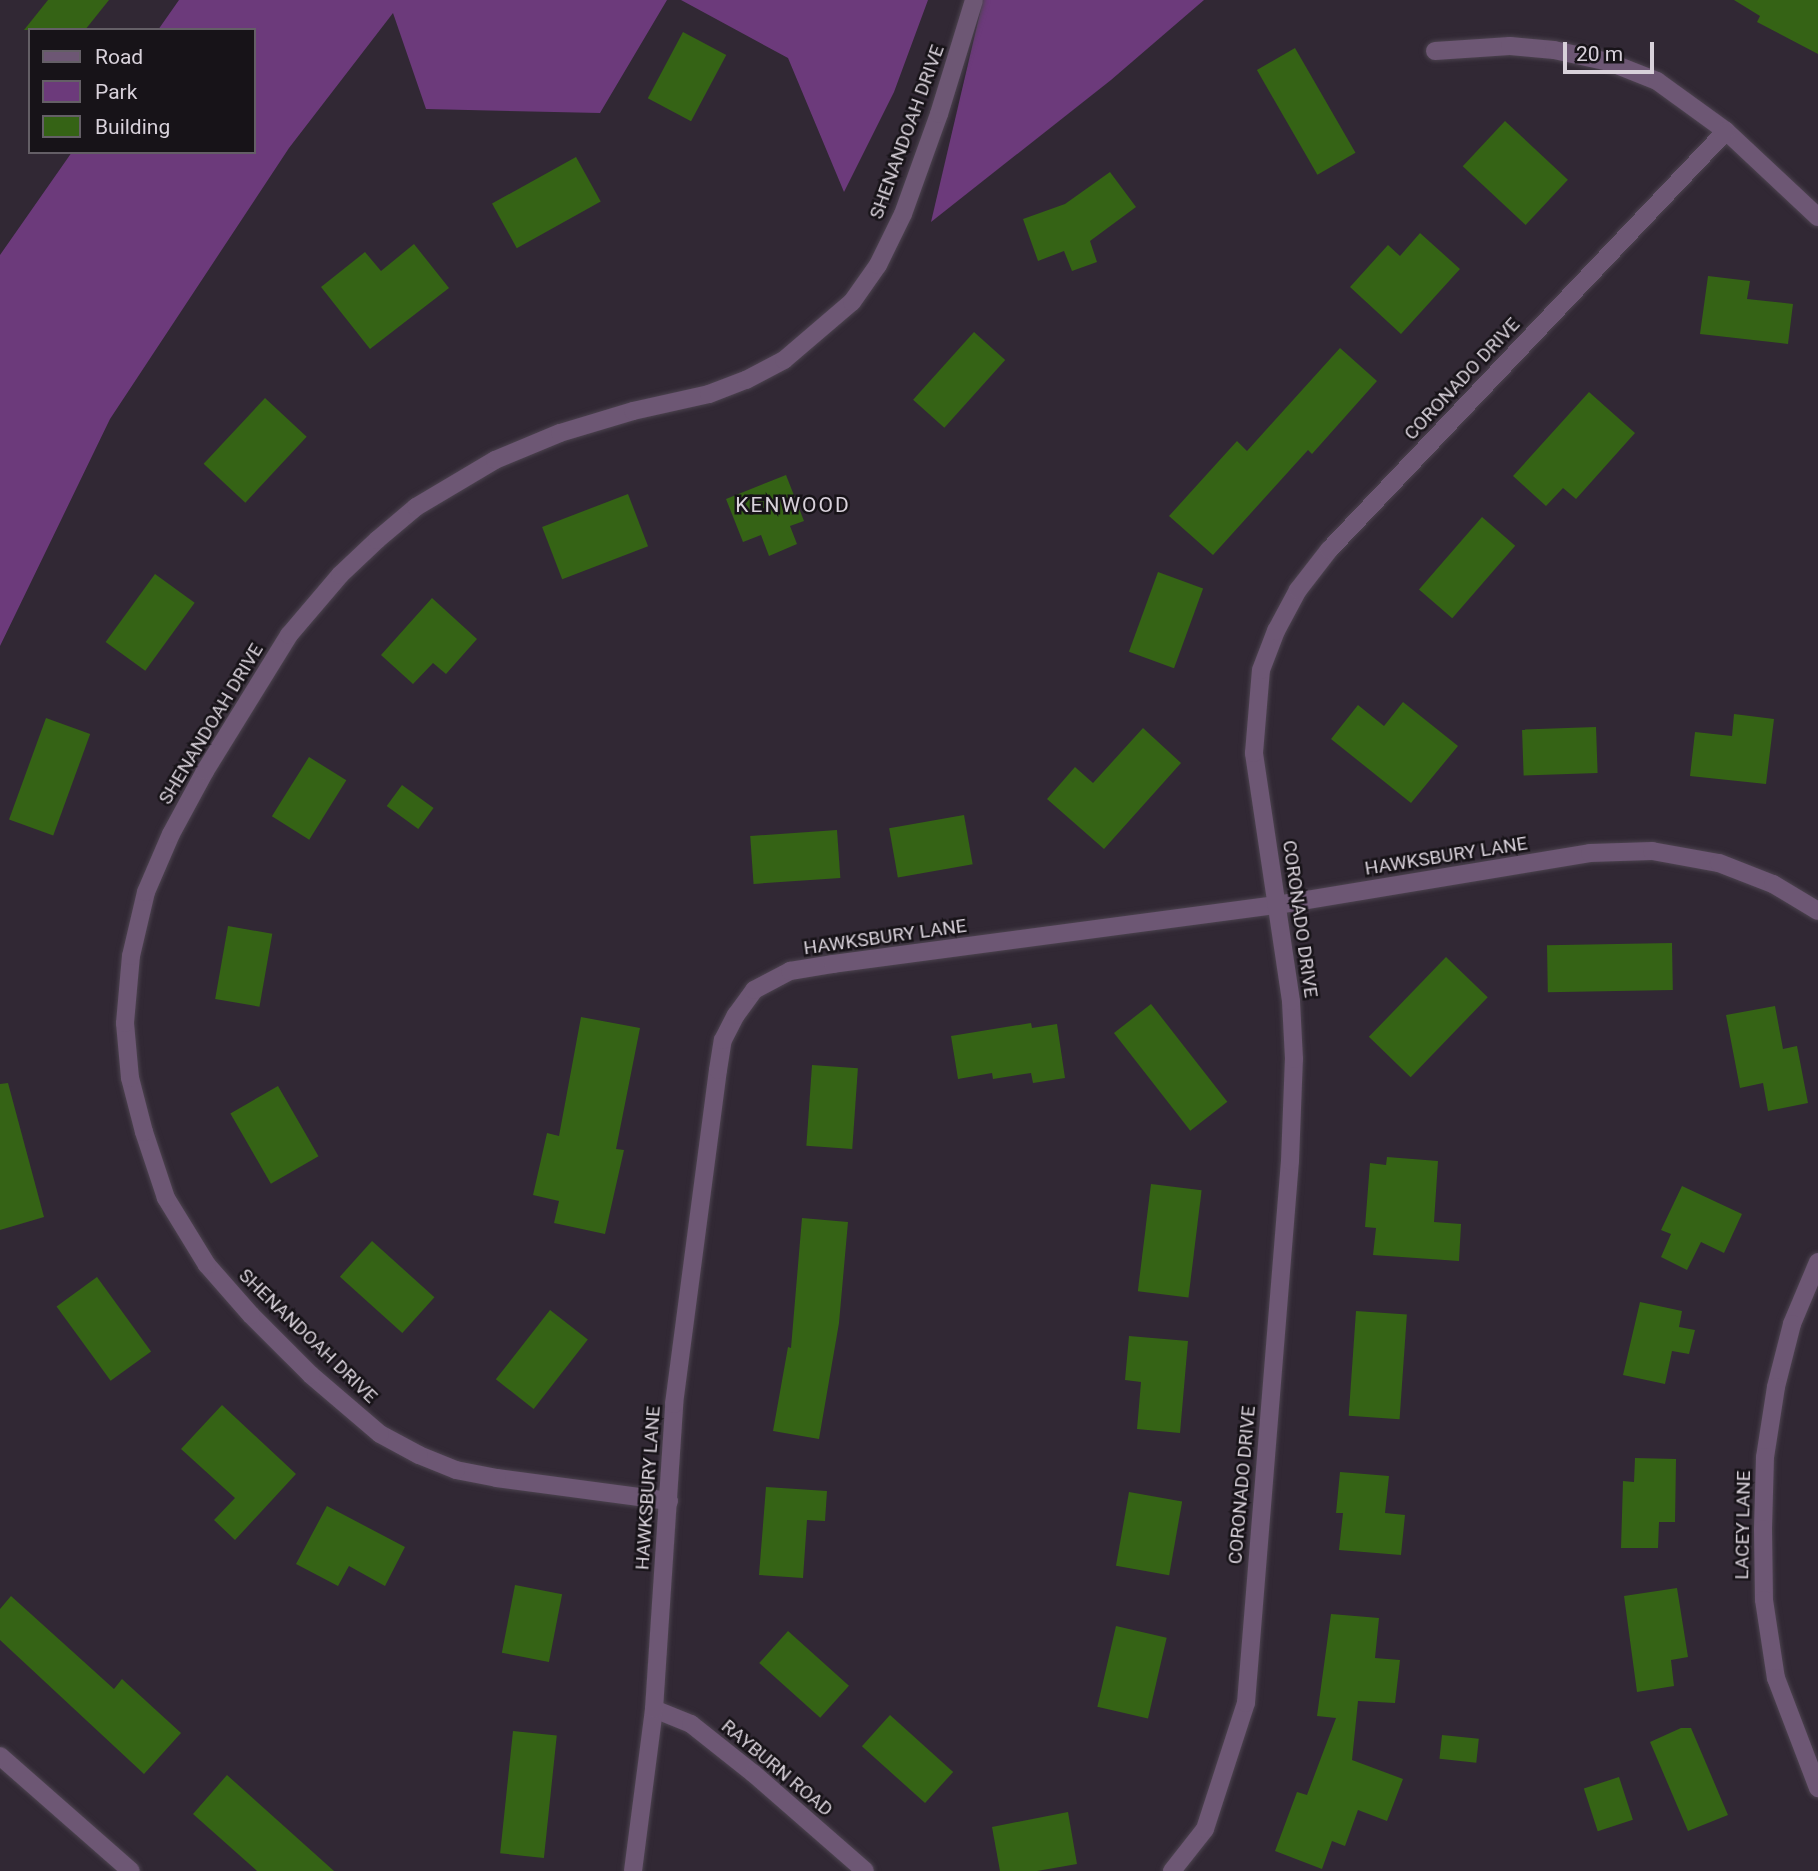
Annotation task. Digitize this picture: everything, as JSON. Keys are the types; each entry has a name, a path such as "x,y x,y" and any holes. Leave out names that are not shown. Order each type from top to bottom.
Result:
{"street":[{"name":"SHENANDOAH DRIVE","path":"669,1501 497,1478 456,1470 419,1455 380,1434 311,1375 251,1315 207,1265 166,1198 144,1132 130,1078 125,1023 131,956 146,892 171,834 205,771 289,635 340,575 377,540 416,507 495,460 560,433 633,411 709,394 746,380 784,360 852,302 877,265 903,214 939,114 974,0"},
{"path":"1435,51 1510,46 1554,50 1609,62 1657,81 1726,131 1818,217"},
{"name":"CORONADO DRIVE","path":"1172,1871 1205,1829 1246,1703 1291,1123 1291,1000 1254,753 1255,711 1261,670 1276,631 1298,590 1329,550 1726,131"},
{"name":"HAWKSBURY LANE","path":"633,1871 654,1709 674,1404 723,1040 736,1015 754,990 790,971 1277,905 1590,853 1652,851 1719,863 1773,884 1818,911"},
{"name":"LACEY LANE","path":"1818,1262 1792,1324 1776,1387 1765,1457 1763,1529 1764,1600 1776,1678 1818,1788"},
{"name":"RAYBURN ROAD","path":"654,1709 691,1724 754,1774 865,1871"},
{"path":"0,1756 131,1871"}],"green space":[{"path":"179,0 667,0 600,113 426,109 393,13 289,148 110,419 0,646 0,255 71,154 256,154 256,28 159,28"},
{"path":"681,0 928,0 894,92 844,192 788,58"},
{"path":"983,0 1204,0 1111,80 931,222"}],"building":[{"path":"48,0 109,0 87,28 24,30"},
{"path":"1734,0 1818,0 1818,54 1757,22 1760,16"},
{"path":"683,32 726,55 691,121 648,98"},
{"path":"1295,48 1356,153 1317,175 1257,70"},
{"path":"1505,121 1568,180 1526,225 1463,166"},
{"path":"576,157 601,202 517,248 492,204"},
{"path":"1110,172 1136,207 1090,241 1097,262 1072,271 1064,251 1038,261 1023,219 1065,204"},
{"path":"1420,233 1460,269 1401,334 1350,287 1388,245 1400,256"},
{"path":"414,244 449,288 370,349 321,287 365,252 381,271"},
{"path":"1708,276 1750,281 1747,299 1793,304 1788,344 1700,334"},
{"path":"974,332 1005,360 944,428 913,400"},
{"path":"1340,348 1377,381 1312,454 1308,450 1213,555 1169,516 1237,441 1247,451"},
{"path":"1589,392 1635,433 1576,499 1563,488 1546,506 1513,476"},
{"path":"265,398 307,437 245,503 204,464"},
{"path":"786,475 804,521 790,526 797,544 769,556 761,535 743,542 726,499"},
{"path":"628,494 648,546 562,579 542,527"},
{"path":"1482,517 1515,546 1452,618 1419,589"},
{"path":"1158,572 1203,588 1174,668 1129,652"},
{"path":"155,574 195,603 145,671 106,642"},
{"path":"432,598 477,639 446,674 433,663 413,684 381,655"},
{"path":"1403,702 1458,746 1411,803 1331,739 1358,705 1384,726"},
{"path":"1734,714 1774,719 1766,784 1690,776 1695,732 1732,736"},
{"path":"46,718 90,734 53,836 9,819"},
{"path":"1596,727 1598,773 1524,776 1522,730"},
{"path":"1143,728 1181,763 1104,849 1047,799 1075,767 1093,783"},
{"path":"309,757 346,780 309,840 272,816"},
{"path":"402,785 434,808 418,829 387,806"},
{"path":"964,815 973,864 898,877 889,828"},
{"path":"837,830 840,878 754,884 750,836"},
{"path":"228,926 272,934 259,1007 215,999"},
{"path":"1672,943 1673,990 1548,992 1547,945"},
{"path":"1446,957 1488,997 1411,1077 1369,1037"},
{"path":"1151,1004 1227,1102 1190,1131 1114,1033"},
{"path":"1775,1006 1783,1049 1797,1046 1808,1103 1768,1111 1763,1083 1740,1088 1726,1015"},
{"path":"581,1017 640,1028 616,1149 624,1150 605,1234 554,1223 559,1201 533,1195 547,1133 559,1136"},
{"path":"1031,1023 1032,1028 1057,1024 1065,1078 1033,1083 1031,1073 993,1079 992,1073 958,1079 951,1036"},
{"path":"812,1065 858,1068 852,1149 806,1146"},
{"path":"8,1083 44,1217 0,1230 0,1084"},
{"path":"278,1086 318,1156 271,1184 230,1114"},
{"path":"1387,1157 1438,1161 1434,1222 1461,1224 1459,1261 1373,1255 1376,1228 1365,1227 1370,1163 1386,1165"},
{"path":"1151,1184 1202,1190 1188,1297 1138,1291"},
{"path":"1682,1186 1742,1214 1724,1253 1701,1242 1687,1270 1661,1257 1671,1234 1661,1230"},
{"path":"802,1218 848,1222 839,1323 819,1439 773,1431 788,1347 791,1348"},
{"path":"372,1241 434,1297 402,1333 340,1277"},
{"path":"97,1277 151,1351 111,1381 57,1306"},
{"path":"1640,1302 1682,1311 1679,1327 1695,1330 1689,1354 1672,1351 1665,1384 1623,1375"},
{"path":"550,1310 588,1340 534,1409 496,1379"},
{"path":"1356,1311 1407,1315 1400,1419 1349,1416"},
{"path":"1129,1336 1188,1341 1180,1433 1137,1429 1141,1382 1125,1380"},
{"path":"222,1405 296,1474 235,1540 214,1520 235,1498 181,1449"},
{"path":"1635,1458 1676,1459 1675,1522 1659,1522 1658,1548 1621,1548 1623,1481 1634,1482"},
{"path":"1340,1472 1389,1476 1385,1513 1405,1515 1401,1555 1339,1550 1343,1513 1336,1513"},
{"path":"766,1487 827,1491 825,1521 807,1520 803,1578 759,1575"},
{"path":"1129,1492 1182,1501 1169,1575 1116,1566"},
{"path":"327,1506 405,1547 385,1586 349,1566 338,1586 296,1564"},
{"path":"515,1585 562,1594 549,1662 502,1653"},
{"path":"1677,1588 1688,1657 1671,1660 1674,1686 1637,1692 1624,1596"},
{"path":"11,1596 114,1689 122,1679 181,1733 144,1774 0,1640 0,1609"},
{"path":"1331,1614 1379,1618 1375,1658 1400,1660 1395,1703 1358,1701 1352,1760 1403,1779 1387,1821 1358,1810 1345,1846 1332,1841 1322,1869 1275,1851 1297,1792 1307,1795 1336,1718 1317,1716"},
{"path":"1116,1626 1167,1638 1148,1719 1097,1707"},
{"path":"788,1631 849,1686 820,1718 759,1663"},
{"path":"890,1715 953,1772 925,1803 862,1746"},
{"path":"1681,1728 1691,1728 1728,1815 1688,1831 1650,1742"},
{"path":"513,1731 557,1736 544,1858 500,1853"},
{"path":"1442,1735 1479,1739 1476,1763 1439,1759"},
{"path":"227,1775 334,1871 257,1871 193,1814"},
{"path":"1619,1777 1633,1820 1598,1831 1584,1788"},
{"path":"1068,1812 1077,1864 1037,1871 1000,1871 992,1827"}],"district":[{"name":"KENWOOD","path":"793,505"}]}
